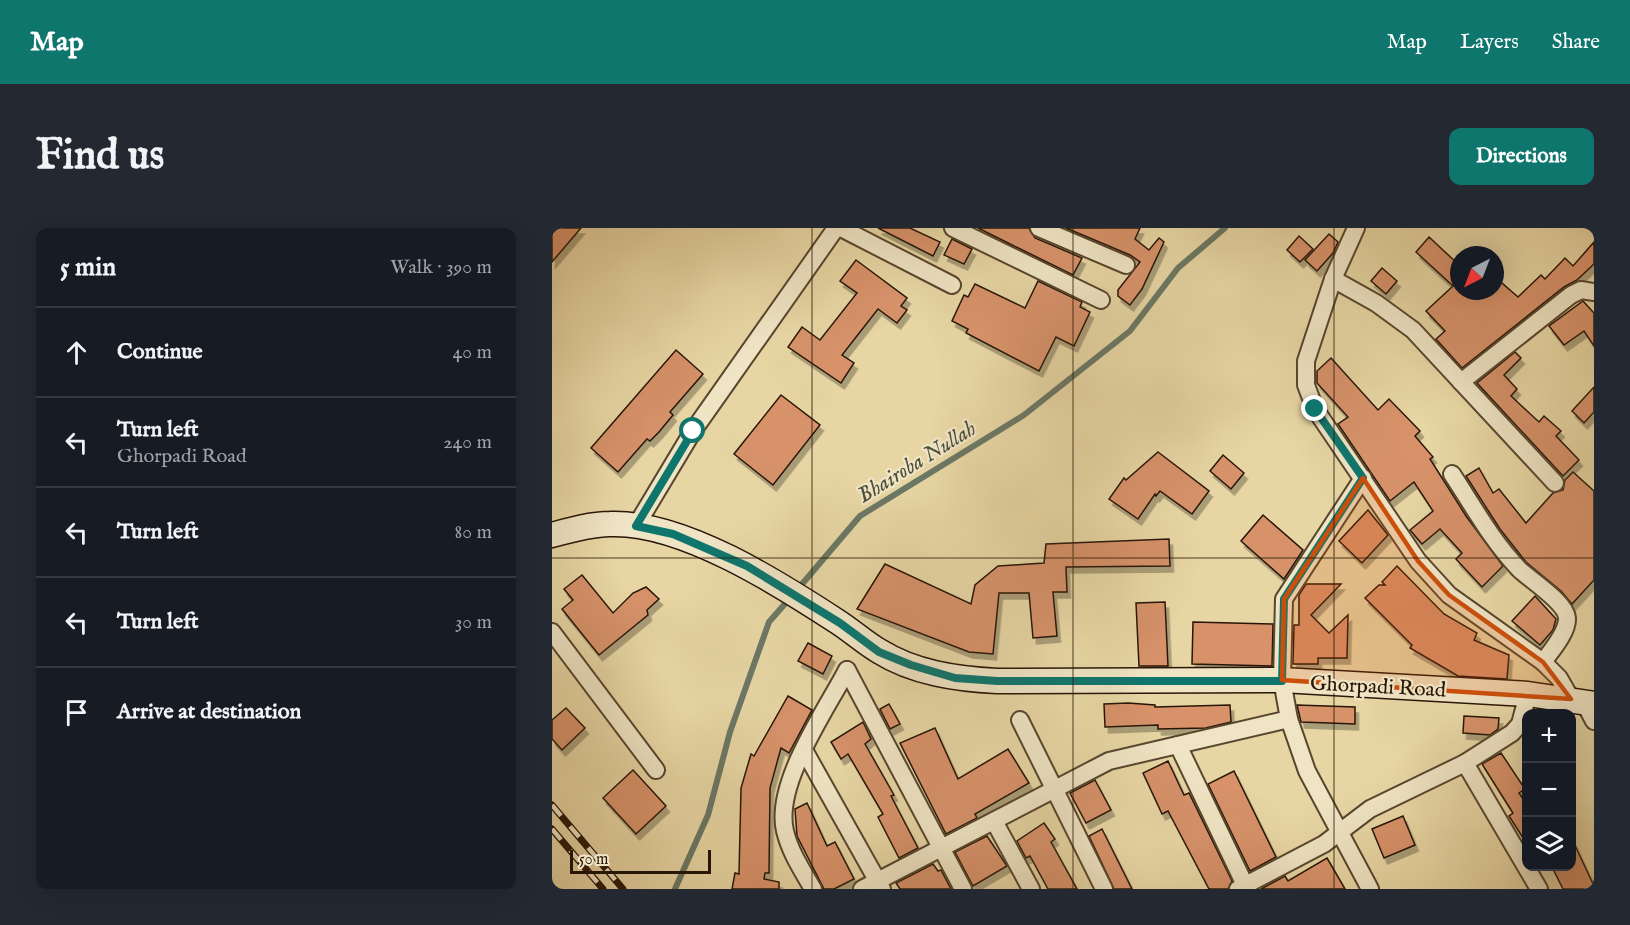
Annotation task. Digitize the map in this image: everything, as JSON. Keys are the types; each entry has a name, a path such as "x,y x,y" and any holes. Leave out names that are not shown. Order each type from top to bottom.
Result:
{"main road":[{"name":"Ghorpadi Road","path":"552,535 611,524 636,526 673,534 747,566 840,623 879,652 911,665 955,678 997,681 1282,681 1528,693 1586,706"}],"street":[{"path":"636,526 693,431 836,228"},
{"path":"841,228 952,285"},
{"path":"953,228 1101,300"},
{"path":"1040,228 1126,265"},
{"path":"1356,228 1334,279 1306,361 1306,385 1315,409 1418,561 1449,595 1543,662 1586,706"},
{"path":"1334,279 1376,303 1413,330 1555,483"},
{"path":"1461,382 1571,295 1581,290 1594,292"},
{"path":"1452,474 1494,540 1519,569 1561,606 1567,617 1566,627 1543,662"},
{"path":"1363,478 1284,599 1282,681 1288,719 1307,771 1370,889"},
{"path":"552,632 656,770"},
{"path":"813,889 791,849 784,828 784,803 788,779 847,670 963,889"},
{"path":"1178,745 1241,887 1324,844 1370,809 1465,763 1512,733 1520,723 1528,693"},
{"path":"861,889 880,885 941,848 1109,761 1288,719"},
{"path":"1020,720 1057,788 1104,889"},
{"path":"804,750 880,885"},
{"path":"1465,763 1539,889"},
{"path":"994,820 1031,889"}],"highlighted area":[{"path":"1363,478 1418,561 1449,595 1543,662 1571,699 1282,680 1284,599"}],"building":[{"path":"552,228 581,228 552,262"},
{"path":"878,228 910,228 940,242 933,256"},
{"path":"978,228 1029,228 1035,238 1082,258 1073,275"},
{"path":"1066,228 1140,228 1135,239 1149,250 1159,238 1164,242 1142,289 1130,305 1118,296 1118,290 1140,262 1130,255"},
{"path":"1329,234 1338,242 1333,253 1317,271 1305,260"},
{"path":"1299,236 1313,249 1300,262 1287,250"},
{"path":"1429,237 1450,257 1450,283 1416,252"},
{"path":"952,239 972,249 964,264 944,255"},
{"path":"1594,242 1594,264 1577,280 1564,287 1462,368 1436,339 1445,331 1426,311 1450,289 1450,300 1504,300 1504,285 1518,297 1541,275 1545,279 1565,258 1573,266"},
{"path":"856,260 907,298 901,306 907,310 897,323 878,309 842,355 854,363 841,383 788,347 802,327 820,340 857,293 840,281"},
{"path":"1382,268 1397,281 1386,294 1371,281"},
{"path":"1038,281 1082,302 1080,307 1090,312 1074,346 1056,337 1039,371 966,333 968,329 952,321 964,295 968,297 975,284 1025,308"},
{"path":"1583,301 1594,313 1594,346 1584,331 1564,345 1549,326"},
{"path":"676,350 703,374 670,412 673,415 659,432 650,441 647,439 618,472 591,448"},
{"path":"1515,352 1521,358 1504,375 1517,389 1511,396 1539,422 1544,416 1561,431 1556,436 1579,460 1563,476 1477,383"},
{"path":"1331,358 1378,410 1389,399 1420,431 1415,436 1433,457 1430,459 1466,516 1503,566 1482,587 1456,559 1462,553 1440,529 1422,544 1410,530 1433,511 1414,482 1390,501 1338,424 1348,417 1317,383 1317,371"},
{"path":"1594,387 1594,412 1584,423 1572,411"},
{"path":"781,395 820,425 773,485 734,454"},
{"path":"1158,452 1209,491 1192,514 1160,491 1156,496 1155,494 1138,519 1109,499 1124,478 1126,480"},
{"path":"1223,455 1244,473 1231,489 1210,471"},
{"path":"1479,468 1493,493 1499,489 1526,523 1553,493 1563,490 1565,480 1573,472 1594,491 1594,580 1572,604 1561,591 1526,562 1500,529 1466,476"},
{"path":"1368,510 1388,535 1362,563 1339,541"},
{"path":"1263,515 1303,550 1284,579 1241,541"},
{"path":"1169,539 1170,566 1066,567 1067,592 1053,592 1057,636 1033,638 1029,593 999,593 993,654 969,652 857,609 885,564 971,604 975,585 998,566 1044,563 1046,544"},
{"path":"1397,566 1444,614 1477,633 1474,640 1509,655 1507,679 1458,676 1410,648 1412,645 1365,598 1379,585 1385,585 1382,582"},
{"path":"582,575 613,613 633,593 646,587 659,599 647,610 648,615 599,655 562,609 573,600 564,589"},
{"path":"1306,584 1341,584 1311,615 1329,633 1348,615 1347,658 1318,658 1318,664 1293,664 1294,625 1299,625 1299,595"},
{"path":"1535,596 1556,619 1553,630 1540,645 1512,621"},
{"path":"1165,602 1168,666 1139,666 1136,603"},
{"path":"1193,622 1273,624 1272,666 1192,664"},
{"path":"808,643 832,656 823,674 798,661"},
{"path":"788,696 812,710 789,753 781,748 770,788 769,873 765,873 764,879 779,882 779,889 732,889 735,873 739,874 741,788 751,754 754,756"},
{"path":"889,704 900,724 890,729 880,709"},
{"path":"1104,704 1155,705 1155,707 1230,705 1231,722 1206,728 1158,729 1158,725 1105,727"},
{"path":"1297,705 1355,707 1355,724 1301,722"},
{"path":"566,708 585,728 562,750 552,739 552,720"},
{"path":"1464,716 1499,718 1498,729 1490,735 1463,733"},
{"path":"863,722 871,739 865,744 894,795 891,796 918,848 899,858 878,817 883,814 848,754 841,759 831,742"},
{"path":"935,728 958,779 1008,749 1029,783 975,814 977,818 946,834 900,743"},
{"path":"1501,753 1522,784 1522,791 1519,793 1522,798 1522,836 1509,816 1513,813 1482,764"},
{"path":"1168,761 1184,795 1189,793 1232,881 1228,889 1209,889 1168,811 1162,814 1143,773"},
{"path":"633,770 666,806 636,834 603,798"},
{"path":"1234,771 1276,857 1250,871 1208,784"},
{"path":"1095,780 1111,810 1086,823 1070,793"},
{"path":"807,803 827,846 835,842 854,879 834,889 824,889 797,836 795,809"},
{"path":"1403,816 1415,845 1384,858 1372,829"},
{"path":"1044,823 1055,839 1051,842 1077,889 1048,889 1030,856 1026,858 1017,841"},
{"path":"1102,829 1132,889 1114,889 1089,836"},
{"path":"987,836 1007,866 973,886 955,852"},
{"path":"1576,848 1594,889 1563,889 1554,871 1576,871"},
{"path":"1327,858 1345,889 1261,889 1285,876 1288,881"},
{"path":"933,864 938,871 941,870 951,889 900,889 896,883"}],"waterway":[{"name":"Bhairoba Nullah","path":"797,590 860,516 1024,415 1130,331 1178,268 1225,228"},
{"name":"Bhairoba Nullah","path":"675,889 708,815 730,732 769,622 790,598"}],"railway":[{"path":"552,805 623,889"},
{"path":"552,829 603,889"}],"route":[{"path":"693,431 636,526 673,534 747,566 840,623 879,652 911,665 955,678 997,681 1282,681 1284,599 1363,478 1315,409"}]}
